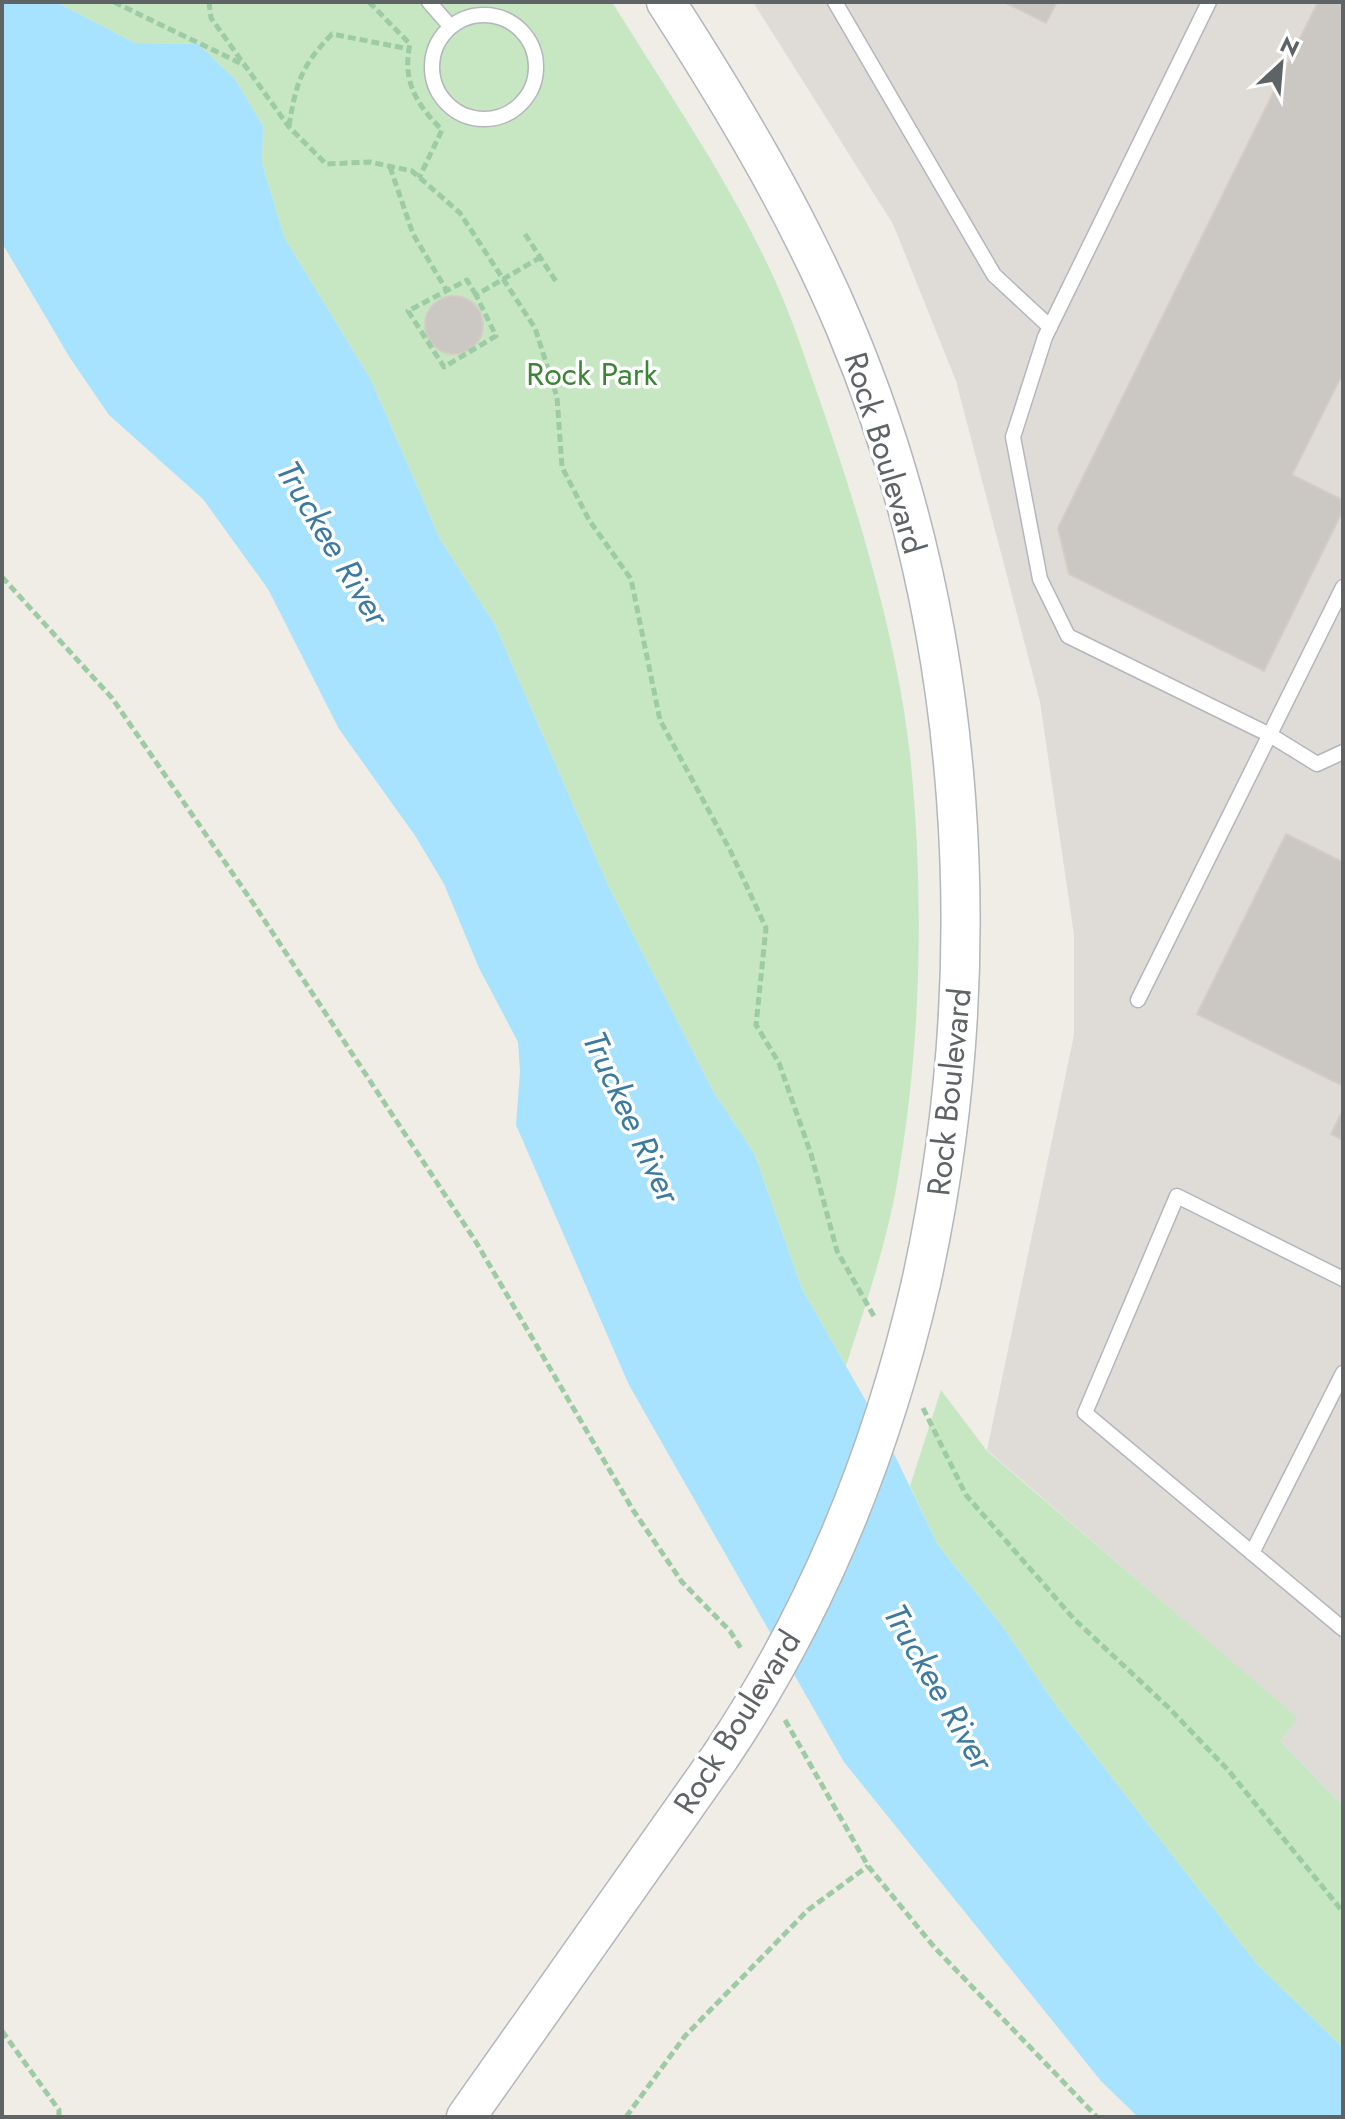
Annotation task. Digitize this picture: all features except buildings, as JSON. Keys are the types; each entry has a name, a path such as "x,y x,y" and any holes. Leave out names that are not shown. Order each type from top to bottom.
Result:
{"main road":[{"name":"Rock Boulevard","path":"466,2117 720,1757 792,1640 850,1513 889,1403 939,1201 950,1119 962,941 950,737 929,612 895,473 846,328 770,175 666,2"}],"lane":[{"path":"429,2 450,26"},
{"path":"835,2 994,275 1050,327"},
{"path":"1209,2 1050,327 1013,437 1040,579 1068,636 1270,735 1317,764 1343,752"},
{"path":"490,15 513,24 526,35 537,66 535,83 515,110 499,118 481,120 463,116 448,106 437,92 432,75 432,57 439,40 450,26 465,18 490,15"},
{"path":"1138,1000 1343,587"},
{"path":"1343,1279 1177,1196 1085,1413 1343,1629"},
{"path":"1252,1553 1343,1373"}],"path":[{"path":"114,2 245,65"},
{"path":"209,2 211,18 289,127 326,164 370,162 412,171 460,213 535,328 557,397 562,467 589,520 631,579 660,720 730,850 766,928 756,1025 779,1063 811,1154 837,1251 880,1326"},
{"path":"369,2 410,44 406,65 411,90 421,110 442,130 419,178"},
{"path":"289,127 297,82 309,57 332,34 409,49"},
{"path":"390,167 413,234 447,291"},
{"path":"525,234 557,283"},
{"path":"476,295 541,257"},
{"path":"467,280 476,295 496,336 444,367 408,311 467,280"},
{"path":"2,577 112,698 130,724 255,906 476,1242 633,1510 682,1582 730,1631 745,1656"},
{"path":"916,1394 966,1495 1074,1619 1169,1708 1228,1770 1343,1912"},
{"path":"777,1706 868,1866 935,1948 1097,2117"},
{"path":"626,2117 685,2036 808,1910 868,1866"},
{"path":"2,2031 59,2110 59,2117"}],"shaded area":[{"path":"753,2 1343,2 1343,1806 1280,1741 1297,1718 987,1450 1074,1035 1074,935 1040,702 956,381 893,224"}],"green space":[{"name":"Rock Park","path":"56,2 612,2 737,205 780,292 835,446 886,621 910,754 919,910 916,1015 907,1120 889,1220 846,1366 802,1289 754,1153 713,1091 608,885 495,625 440,539 371,380 284,237 262,163 263,126 235,79 198,44 135,43"},
{"path":"941,1390 987,1451 1298,1718 1280,1741 1343,1806 1343,2048 1256,1963 1057,1707 1003,1627 938,1545 910,1486"}],"water":[{"name":"Truckee River","path":"2,2 56,2 135,43 198,44 235,79 263,126 262,163 284,237 371,380 440,539 495,625 608,885 713,1091 754,1153 802,1289 883,1431 938,1545 1003,1627 1057,1707 1256,1963 1343,2048 1343,2117 1138,2117 1101,2081 844,1762 629,1385 516,1125 520,1072 518,1042 479,968 444,884 416,837 339,729 268,589 203,499 109,415 70,358 2,243"}]}
